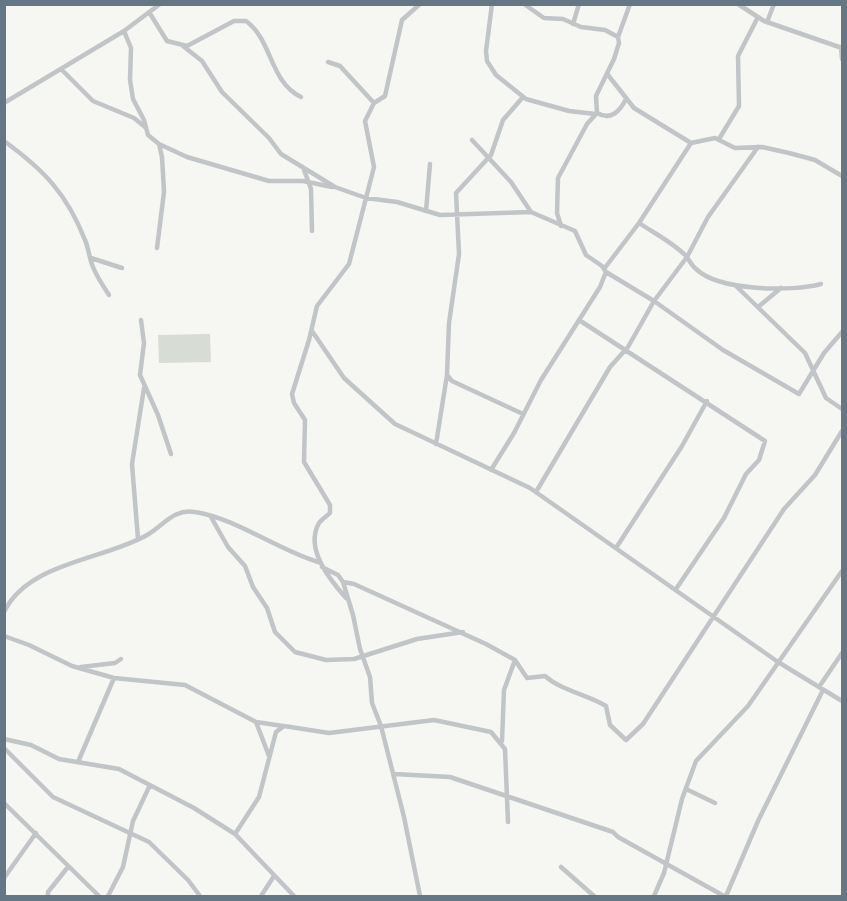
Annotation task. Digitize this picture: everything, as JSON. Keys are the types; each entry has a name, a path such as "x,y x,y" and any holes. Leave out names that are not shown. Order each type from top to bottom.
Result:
{"street":[{"path":"346,598 332,583 320,564 317,530 320,521 330,513 330,505 304,462 305,420 294,403 292,394 312,331 317,306 349,264 351,246 375,161 365,121 374,103 385,96 402,20 420,4"},
{"path":"492,4 486,44 487,61 498,77 523,98 569,111 596,113 602,116 620,111 626,99"},
{"path":"524,4 540,16 563,18 573,24 605,30 618,37"},
{"path":"573,24 579,4"},
{"path":"562,228 558,219 558,178 596,113 596,96 608,75 630,4"},
{"path":"738,4 767,22 842,48 843,59"},
{"path":"767,22 774,4"},
{"path":"4,103 124,31 157,5"},
{"path":"149,12 167,41 183,46 192,46 234,21 246,21 262,39 272,64 285,86 301,97"},
{"path":"719,138 740,106 738,56 758,17"},
{"path":"124,31 130,48 131,91 148,135 159,144 187,157 269,181 335,187 366,198 397,202 426,211 458,216 531,212"},
{"path":"183,46 202,61 222,92 269,138 281,154 335,187"},
{"path":"328,62 340,66 374,103"},
{"path":"61,69 93,101 134,118 146,127"},
{"path":"608,75 634,108 691,143 719,138 735,148 758,147 815,160 843,176"},
{"path":"436,444 447,375 449,323 459,254 456,194 489,157 503,120 523,98"},
{"path":"472,140 511,182 531,212 562,228 575,231 586,255 605,270 654,301 723,350 799,394 825,353 843,332"},
{"path":"6,143 57,186 74,214 92,265 109,295"},
{"path":"491,470 600,287 605,270 691,143"},
{"path":"157,248 164,192 159,144"},
{"path":"536,492 610,367 625,350 654,301 687,257 708,217 758,147"},
{"path":"426,211 430,164"},
{"path":"303,167 312,200 312,231"},
{"path":"639,223 687,257 696,270 735,285 781,288 821,284"},
{"path":"91,258 122,268"},
{"path":"735,285 805,353 813,374 828,400 843,409"},
{"path":"758,307 781,288"},
{"path":"141,320 144,354 139,368 144,388 158,415 171,454"},
{"path":"579,320 707,401 765,441 759,460 746,474 724,518 676,589"},
{"path":"312,331 344,378 395,424 536,492 778,662 843,702"},
{"path":"447,375 452,381 523,414"},
{"path":"138,539 132,464 144,388"},
{"path":"616,548 687,438 707,401"},
{"path":"343,582 354,584 463,632 515,660 527,678 545,675 563,688 593,698 606,706 610,724 626,740 643,724 784,509 823,465 843,431"},
{"path":"4,612 16,593 45,576 82,558 138,539 183,512 194,511 211,517 320,564 338,575 343,582 370,677 372,703 394,774 420,897"},
{"path":"211,517 228,547 245,566 253,587 267,608 275,632 285,645 295,652 320,660 363,657 417,639 463,632"},
{"path":"654,897 667,865 696,761 748,706 843,571"},
{"path":"4,636 34,647 64,664 114,678 185,685 256,722 329,733 434,720 488,730 502,744"},
{"path":"394,774 450,777 613,832 725,897 821,688 843,653"},
{"path":"78,667 108,664 121,659"},
{"path":"508,822 508,798 502,744 504,690 515,660"},
{"path":"78,762 114,678"},
{"path":"256,722 269,758"},
{"path":"235,834 259,797 276,732 284,726"},
{"path":"4,739 31,745 51,757 119,768 194,808 235,834 294,897"},
{"path":"4,748 53,797 88,816 132,833 154,846 188,880 200,897"},
{"path":"108,897 123,867 137,811 150,785"},
{"path":"687,789 715,803"},
{"path":"4,803 99,897"},
{"path":"4,878 36,833"},
{"path":"48,897 48,892 69,867"},
{"path":"561,867 594,897"},
{"path":"261,897 274,876"}],"shaded area":[{"path":"210,334 211,362 159,363 158,335"}]}
